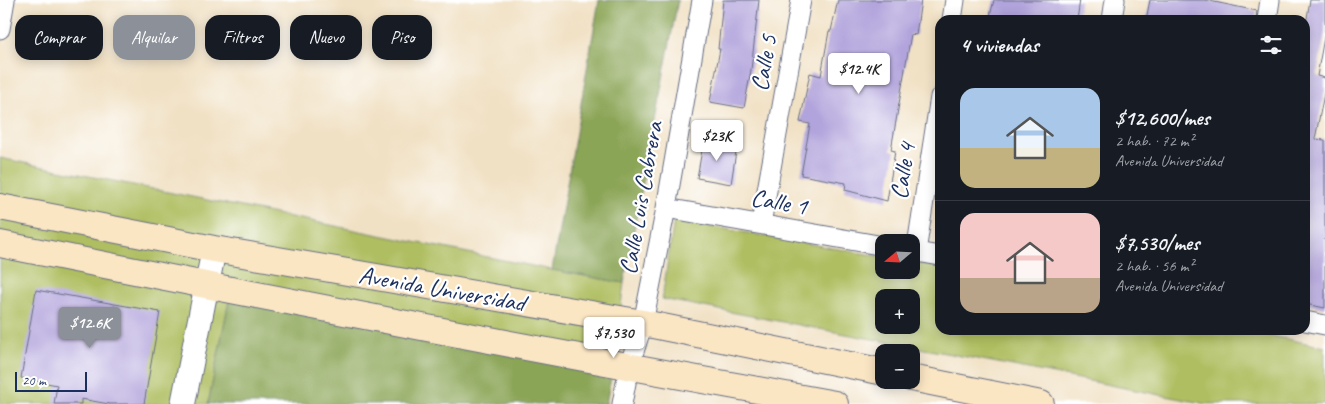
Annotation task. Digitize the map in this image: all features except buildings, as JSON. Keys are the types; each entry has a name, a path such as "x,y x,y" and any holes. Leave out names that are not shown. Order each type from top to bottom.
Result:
{"main road":[{"name":"Avenida Universidad","path":"0,207 214,249 643,323 875,370"},
{"name":"Avenida Universidad","path":"0,244 206,286 629,367 835,404"},
{"path":"920,380 1041,404"}],"street":[{"path":"0,29 5,0"},
{"name":"Calle Luis Cabrera","path":"622,404 629,367 643,323 666,208 702,0"},
{"name":"Calle 5","path":"761,224 801,0"},
{"path":"953,15 955,0"},
{"path":"1113,15 1115,0"},
{"path":"1268,15 1270,0"},
{"name":"Calle 4","path":"917,234 935,127"},
{"name":"Calle 1","path":"666,208 875,244"},
{"path":"183,404 214,249"},
{"path":"920,253 935,255"},
{"path":"1310,322 1325,324"}],"green space":[{"path":"599,0 678,0 624,283 552,270"},
{"path":"0,158 624,283 612,373 230,296 208,404 0,404"},
{"path":"674,220 875,255 875,279 920,279 920,264 935,267 935,335 1268,335 1325,347 1325,404 1206,404 920,348 920,344 898,344 662,299"},
{"path":"230,296 612,373 606,404 208,404"}]}
